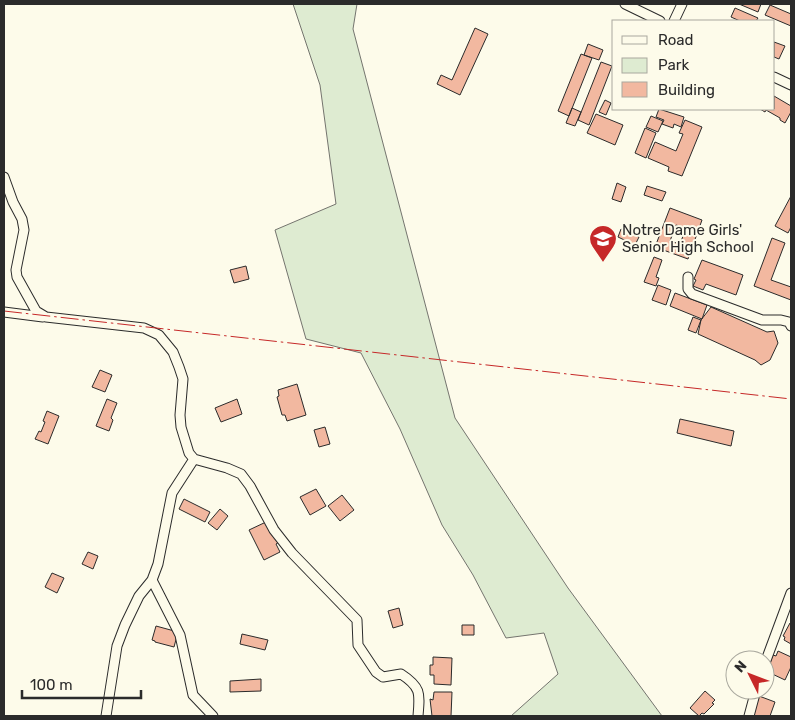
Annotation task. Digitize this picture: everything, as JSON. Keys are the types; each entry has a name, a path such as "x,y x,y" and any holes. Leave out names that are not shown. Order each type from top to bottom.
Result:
{"street":[{"path":"625,4 658,20"},
{"path":"674,20 682,4"},
{"path":"775,78 791,86"},
{"path":"4,176 13,202 22,219 24,230 16,270 17,278 36,311 46,317"},
{"path":"688,277 688,289 692,294 762,320 781,320 789,322 791,326"},
{"path":"4,312 144,328 159,335 173,352 183,379 180,415 181,432 189,453 194,459 241,474 250,486 274,530 292,553 357,620 358,645 376,672 383,677 391,674 401,674 413,682 420,693 418,716"},
{"path":"106,716 117,646 124,625 139,596 152,580 158,564 172,493 194,459"},
{"path":"152,580 180,635 193,695 213,716"},
{"path":"770,650 791,593"},
{"path":"749,716 753,700"}],"green space":[{"path":"293,4 357,4 353,29 455,418 568,588 662,716 511,716 558,674 544,633 506,638 473,575 442,525 400,429 361,353 306,339 275,230 336,204 320,85"}],"building":[{"path":"739,4 761,4 758,12"},
{"path":"770,5 791,14 791,26 765,15"},
{"path":"735,8 758,18 757,20 738,20 731,17"},
{"path":"475,28 488,34 460,95 437,84 441,75 452,80"},
{"path":"775,42 785,46 779,59 775,57"},
{"path":"588,44 603,50 599,60 584,55"},
{"path":"581,54 592,58 569,116 558,111"},
{"path":"601,62 612,66 589,125 578,120"},
{"path":"775,97 791,106 791,112 785,123 766,110 775,110"},
{"path":"605,100 611,103 606,115 599,112"},
{"path":"572,108 581,112 575,126 566,123"},
{"path":"659,110 662,110 684,117 681,127 674,124 673,128 662,124 664,120 656,117"},
{"path":"596,114 623,125 615,145 587,133"},
{"path":"651,116 663,121 658,132 646,127"},
{"path":"685,120 702,127 682,176 668,171 669,167 648,158 655,142 676,151 683,134 679,133"},
{"path":"645,128 656,133 646,158 635,153"},
{"path":"617,183 626,187 621,202 612,199"},
{"path":"647,186 666,192 662,201 644,195"},
{"path":"791,196 791,227 788,233 775,226"},
{"path":"670,208 702,220 688,259 655,247","holes":["676,225 686,228 680,244 670,241"]},
{"path":"621,229 639,237 635,245 618,237"},
{"path":"772,238 785,243 771,280 791,287 791,300 754,286"},
{"path":"654,257 662,260 656,277 659,278 656,286 644,282"},
{"path":"702,260 743,275 736,295 706,284 703,290 693,286"},
{"path":"246,266 249,279 234,283 230,270"},
{"path":"658,285 671,290 666,305 652,300"},
{"path":"675,293 707,305 702,319 670,306"},
{"path":"711,307 767,332 774,331 778,343 770,360 761,365 755,360 698,334 701,320"},
{"path":"693,317 701,320 696,333 688,330"},
{"path":"100,370 112,375 105,392 92,387"},
{"path":"297,384 306,415 287,421 285,415 282,415 277,397 279,396 278,390"},
{"path":"107,399 117,403 111,418 113,420 109,431 96,426"},
{"path":"237,399 242,414 221,422 215,408"},
{"path":"47,411 59,416 48,444 35,439 39,431 41,432"},
{"path":"680,419 734,431 731,446 677,433"},
{"path":"325,427 330,444 319,447 314,430"},
{"path":"316,489 326,506 310,515 300,497"},
{"path":"342,495 354,510 340,521 328,506"},
{"path":"184,499 210,512 205,522 179,509"},
{"path":"220,509 228,516 217,530 208,523"},
{"path":"266,522 279,542 276,544 280,552 264,560 249,530"},
{"path":"88,552 98,556 93,569 82,564"},
{"path":"52,573 64,578 57,593 45,587"},
{"path":"399,608 403,625 393,628 388,611"},
{"path":"790,623 791,644 784,640 785,637 783,636"},
{"path":"462,625 474,625 474,635 462,635"},
{"path":"156,626 178,632 174,647 152,640"},
{"path":"242,634 268,640 265,650 240,644"},
{"path":"778,651 791,657 791,667 785,680 775,675"},
{"path":"433,657 452,658 451,685 434,684 434,675 430,675 430,665 433,665"},
{"path":"261,679 261,691 230,692 230,681"},
{"path":"705,691 715,700 712,703 714,704 704,714 702,713 699,716 690,708"},
{"path":"434,692 452,692 451,716 432,716 430,699 433,700"},
{"path":"758,700 775,702 770,716 752,716"}],"power":[{"path":"4,311 791,399"}],"place":[{"name":"Notre Dame Girls' Senior High School","path":"603,263"}]}
